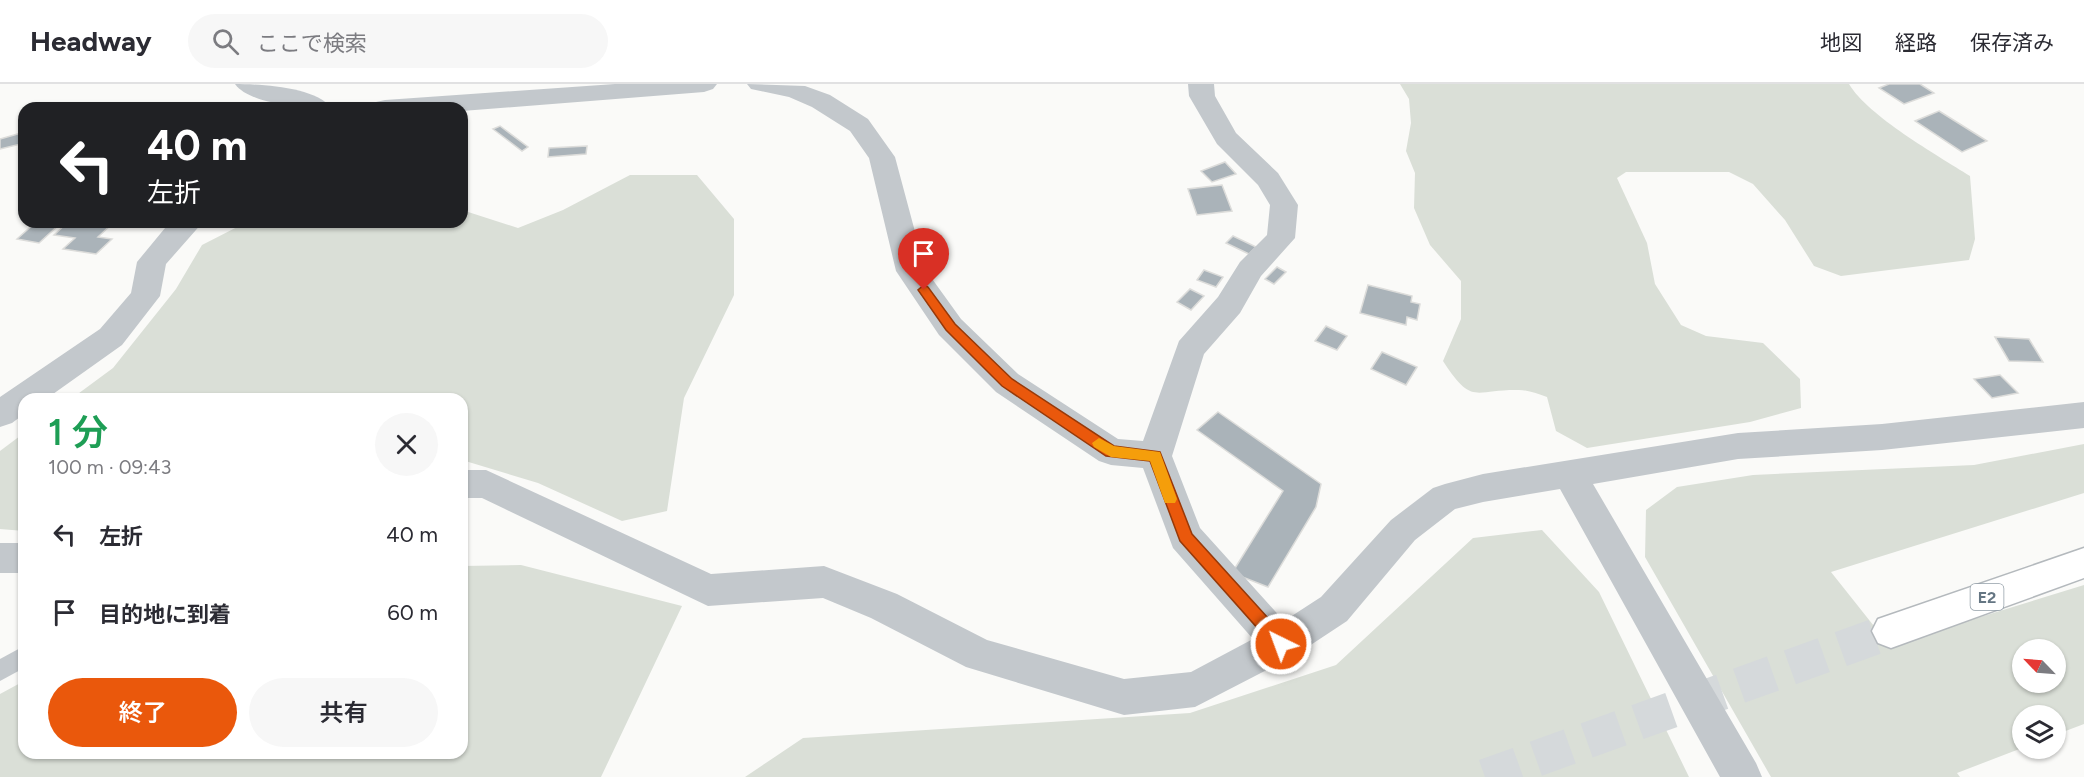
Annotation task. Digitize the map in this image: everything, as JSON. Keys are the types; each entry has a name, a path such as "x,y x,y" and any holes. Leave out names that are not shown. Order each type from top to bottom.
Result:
{"highway":[{"name":"E2","path":"1891,631 2084,563"}],"street":[{"path":"248,84 252,88 306,102"},
{"path":"468,103 704,84"},
{"path":"760,84 796,91 821,101 859,124 882,156 911,271 950,327 1007,383 1111,452 1155,456"},
{"path":"1202,84 1202,96 1226,138 1268,179 1284,205 1281,238 1250,269 1229,305 1190,349 1155,456 1186,537 1281,644"},
{"path":"30,393 111,337 145,296 152,262 181,228"},
{"path":"0,414 18,402"},
{"path":"468,484 486,484 708,590 824,582 884,606 979,656 1125,697 1195,689 1281,644 1334,609 1403,530 1445,498 1483,488 1738,446 1882,437 2084,415"},
{"path":"1570,475 1742,777"},
{"path":"0,558 18,558"}],"lane":[{"path":"0,670 18,660"}],"shaded area":[{"path":"1400,84 1849,84 1871,109 1887,122 1970,176 1975,239 1969,260 1841,276 1814,266 1785,220 1753,184 1729,172 1626,172 1617,178 1647,243 1655,284 1681,325 1706,336 1763,343 1800,379 1801,408 1750,422 1587,448 1556,431 1547,397 1522,390 1483,393 1468,390 1461,385 1443,361 1461,319 1461,281 1430,245 1414,208 1415,173 1406,151 1411,123 1409,99"},
{"path":"630,175 697,175 734,219 734,295 684,398 667,511 622,521 538,483 468,462 468,393 79,393 113,368 176,289 202,245 235,228 468,228 468,212 518,228 563,210"},
{"path":"18,438 18,530 0,529 0,451"},
{"path":"2084,444 2084,493 1831,572 1889,645 2084,585 2084,724 2066,731 2066,705 2012,705 2012,752 1957,773 1960,777 1771,777 1645,557 1646,510 1677,487 1753,475 1974,465"},
{"path":"1542,530 1599,592 1689,777 745,777 803,738 1190,713 1336,665 1473,538"},
{"path":"521,565 682,606 601,777 0,777 0,694 18,684 18,759 468,759 468,566"}],"building":[{"path":"1889,84 1920,84 1934,93 1904,104 1879,88"},
{"path":"1939,111 1987,141 1962,152 1915,121"},
{"path":"500,126 528,147 522,151 493,129"},
{"path":"18,134 18,145 0,149 0,139"},
{"path":"587,146 586,154 548,157 549,148"},
{"path":"1225,162 1236,174 1212,182 1201,171"},
{"path":"1222,185 1232,211 1197,215 1188,189"},
{"path":"29,228 55,228 39,243 17,239"},
{"path":"62,228 108,228 98,237 112,239 96,254 63,249 75,238 54,235"},
{"path":"1233,236 1256,247 1249,254 1226,243"},
{"path":"1277,267 1286,272 1274,284 1265,279"},
{"path":"1204,270 1223,277 1216,287 1197,280"},
{"path":"1368,285 1412,296 1411,302 1420,304 1417,320 1407,317 1406,325 1360,313"},
{"path":"1190,289 1204,296 1191,310 1177,302"},
{"path":"1326,326 1347,336 1337,350 1315,341"},
{"path":"1995,337 2029,339 2043,362 2009,361"},
{"path":"1382,352 1417,367 1406,385 1371,369"},
{"path":"2000,375 2018,393 1992,398 1974,379"},
{"path":"1218,412 1321,484 1316,507 1268,587 1232,573 1283,491 1197,430"}],"tunnel":[{"path":"1485,777 1891,631"}],"slow traffic":[{"path":"1099,443 1111,452 1155,456 1170,499"}],"route":[{"path":"924,290 950,327 1007,383 1111,452 1155,456 1169,498 1186,537 1281,644"}]}
